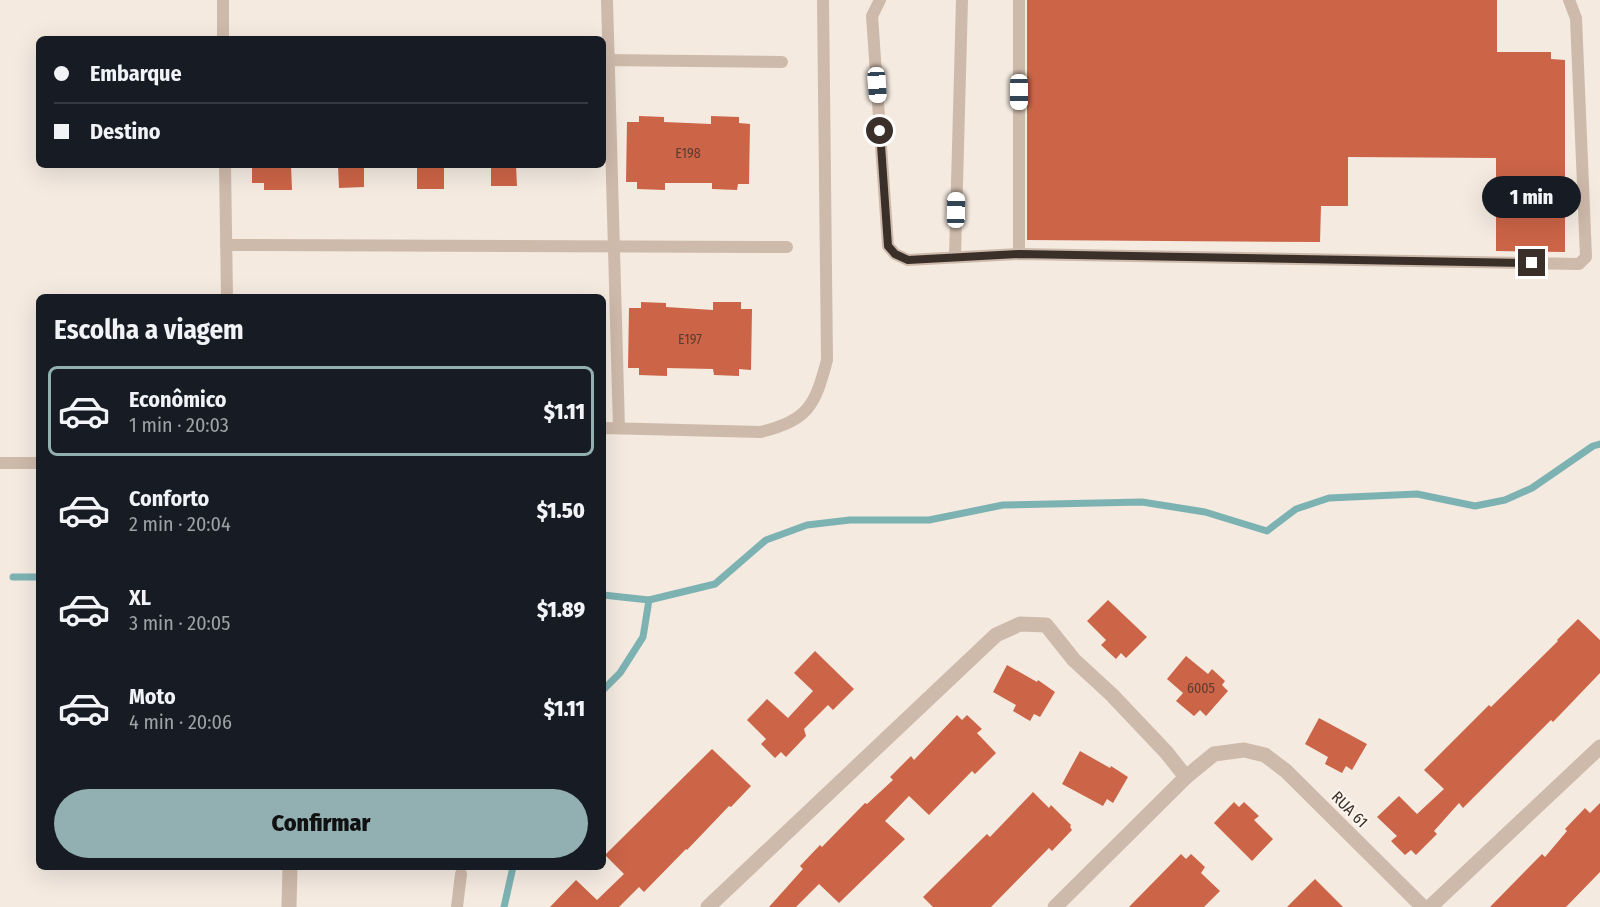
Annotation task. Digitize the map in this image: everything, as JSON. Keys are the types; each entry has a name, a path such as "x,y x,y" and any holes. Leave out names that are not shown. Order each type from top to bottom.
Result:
{"street":[{"path":"708,907 996,635 1020,624 1046,625 1074,660 1112,695 1166,752 1186,777 1055,907"},
{"path":"1430,907 1600,747"},
{"name":"RUA 61","path":"1186,777 1214,754 1244,750 1265,755 1286,771 1423,907"},
{"path":"290,907 291,870"}],"lane":[{"path":"223,0 223,36"},
{"path":"607,0 606,60 615,245 619,428"},
{"path":"606,428 761,432 785,426 794,420 804,413 819,392 827,360 823,0"},
{"path":"880,0 872,16 888,246 895,254 908,260 1019,254 1579,264 1586,257 1576,18 1569,0"},
{"path":"955,257 962,0"},
{"path":"1019,0 1019,254"},
{"path":"606,60 782,62"},
{"path":"225,168 227,294"},
{"path":"226,245 787,247"},
{"path":"0,462 36,462"},
{"path":"457,907 461,874"}],"building":[{"path":"1027,0 1497,0 1497,52 1551,52 1551,59 1565,60 1565,252 1496,251 1496,158 1348,157 1348,206 1321,206 1320,242 1027,240"},
{"path":"639,116 664,117 664,122 711,124 711,116 739,117 739,123 750,124 749,184 738,184 737,190 712,189 712,183 665,183 665,190 637,189 637,182 626,182 627,122 639,122"},
{"path":"252,168 291,168 292,190 264,190 264,183 252,183"},
{"path":"338,168 364,168 364,187 339,188"},
{"path":"417,168 444,168 444,189 417,189"},
{"path":"491,168 516,168 517,186 491,186"},
{"path":"641,302 666,303 666,307 713,310 713,302 741,302 741,309 752,309 751,370 739,369 739,376 714,375 713,369 667,368 667,376 639,375 639,368 628,368 629,308 641,308"},
{"path":"1108,600 1147,637 1126,658 1121,653 1116,659 1101,645 1106,640 1087,621"},
{"path":"1578,619 1600,640 1600,673 1553,722 1551,720 1463,808 1459,803 1434,831 1437,834 1416,855 1411,850 1405,855 1391,841 1397,836 1377,817 1399,796 1417,814 1444,789 1424,770 1489,705 1491,707"},
{"path":"815,651 854,689 833,710 828,705 804,729 806,736 786,757 781,752 775,758 761,744 766,739 747,720 767,699 788,718 813,691 794,673"},
{"path":"1186,656 1208,674 1212,669 1225,681 1222,685 1228,691 1206,716 1200,710 1194,716 1176,701 1183,693 1167,679"},
{"path":"1007,665 1037,682 1038,680 1055,692 1040,717 1034,714 1030,721 1013,711 1016,705 993,692"},
{"path":"957,715 962,720 967,715 982,729 977,733 996,753 975,774 972,771 929,815 909,796 885,821 905,839 839,903 819,884 796,907 769,907 803,869 800,866 820,845 822,847 865,803 867,804 893,780 890,777 911,756 914,760"},
{"path":"1319,718 1367,744 1352,770 1346,766 1342,773 1325,764 1328,757 1305,744"},
{"path":"712,749 751,786 644,892 639,887 619,907 550,907 576,880 597,900 624,874 606,854"},
{"path":"1080,751 1128,777 1113,803 1107,799 1103,806 1062,784"},
{"path":"1033,792 1049,808 1051,805 1071,825 1072,830 1052,851 1049,848 991,907 933,907 923,897 987,834 990,837"},
{"path":"1234,802 1239,807 1244,802 1259,816 1254,820 1273,839 1252,861 1214,823"},
{"path":"1600,803 1600,872 1566,907 1490,907 1542,854 1545,857 1567,831 1565,829 1585,808 1590,813"},
{"path":"1181,854 1186,859 1191,854 1205,867 1201,873 1220,891 1204,907 1129,907"},
{"path":"1315,879 1343,907 1287,907"}],"waterway":[{"path":"606,595 649,600 715,584 766,540 807,525 850,520 929,520 1003,505 1142,502 1205,512 1267,531 1296,509 1329,498 1417,494 1475,506 1505,500 1532,488 1593,446 1600,444"},
{"path":"13,577 36,577"},
{"path":"606,687 620,673 643,637 649,600"},
{"path":"504,907 512,870"}],"route":[{"path":"880,131 888,246 895,254 908,260 1019,254 1532,263"}]}
